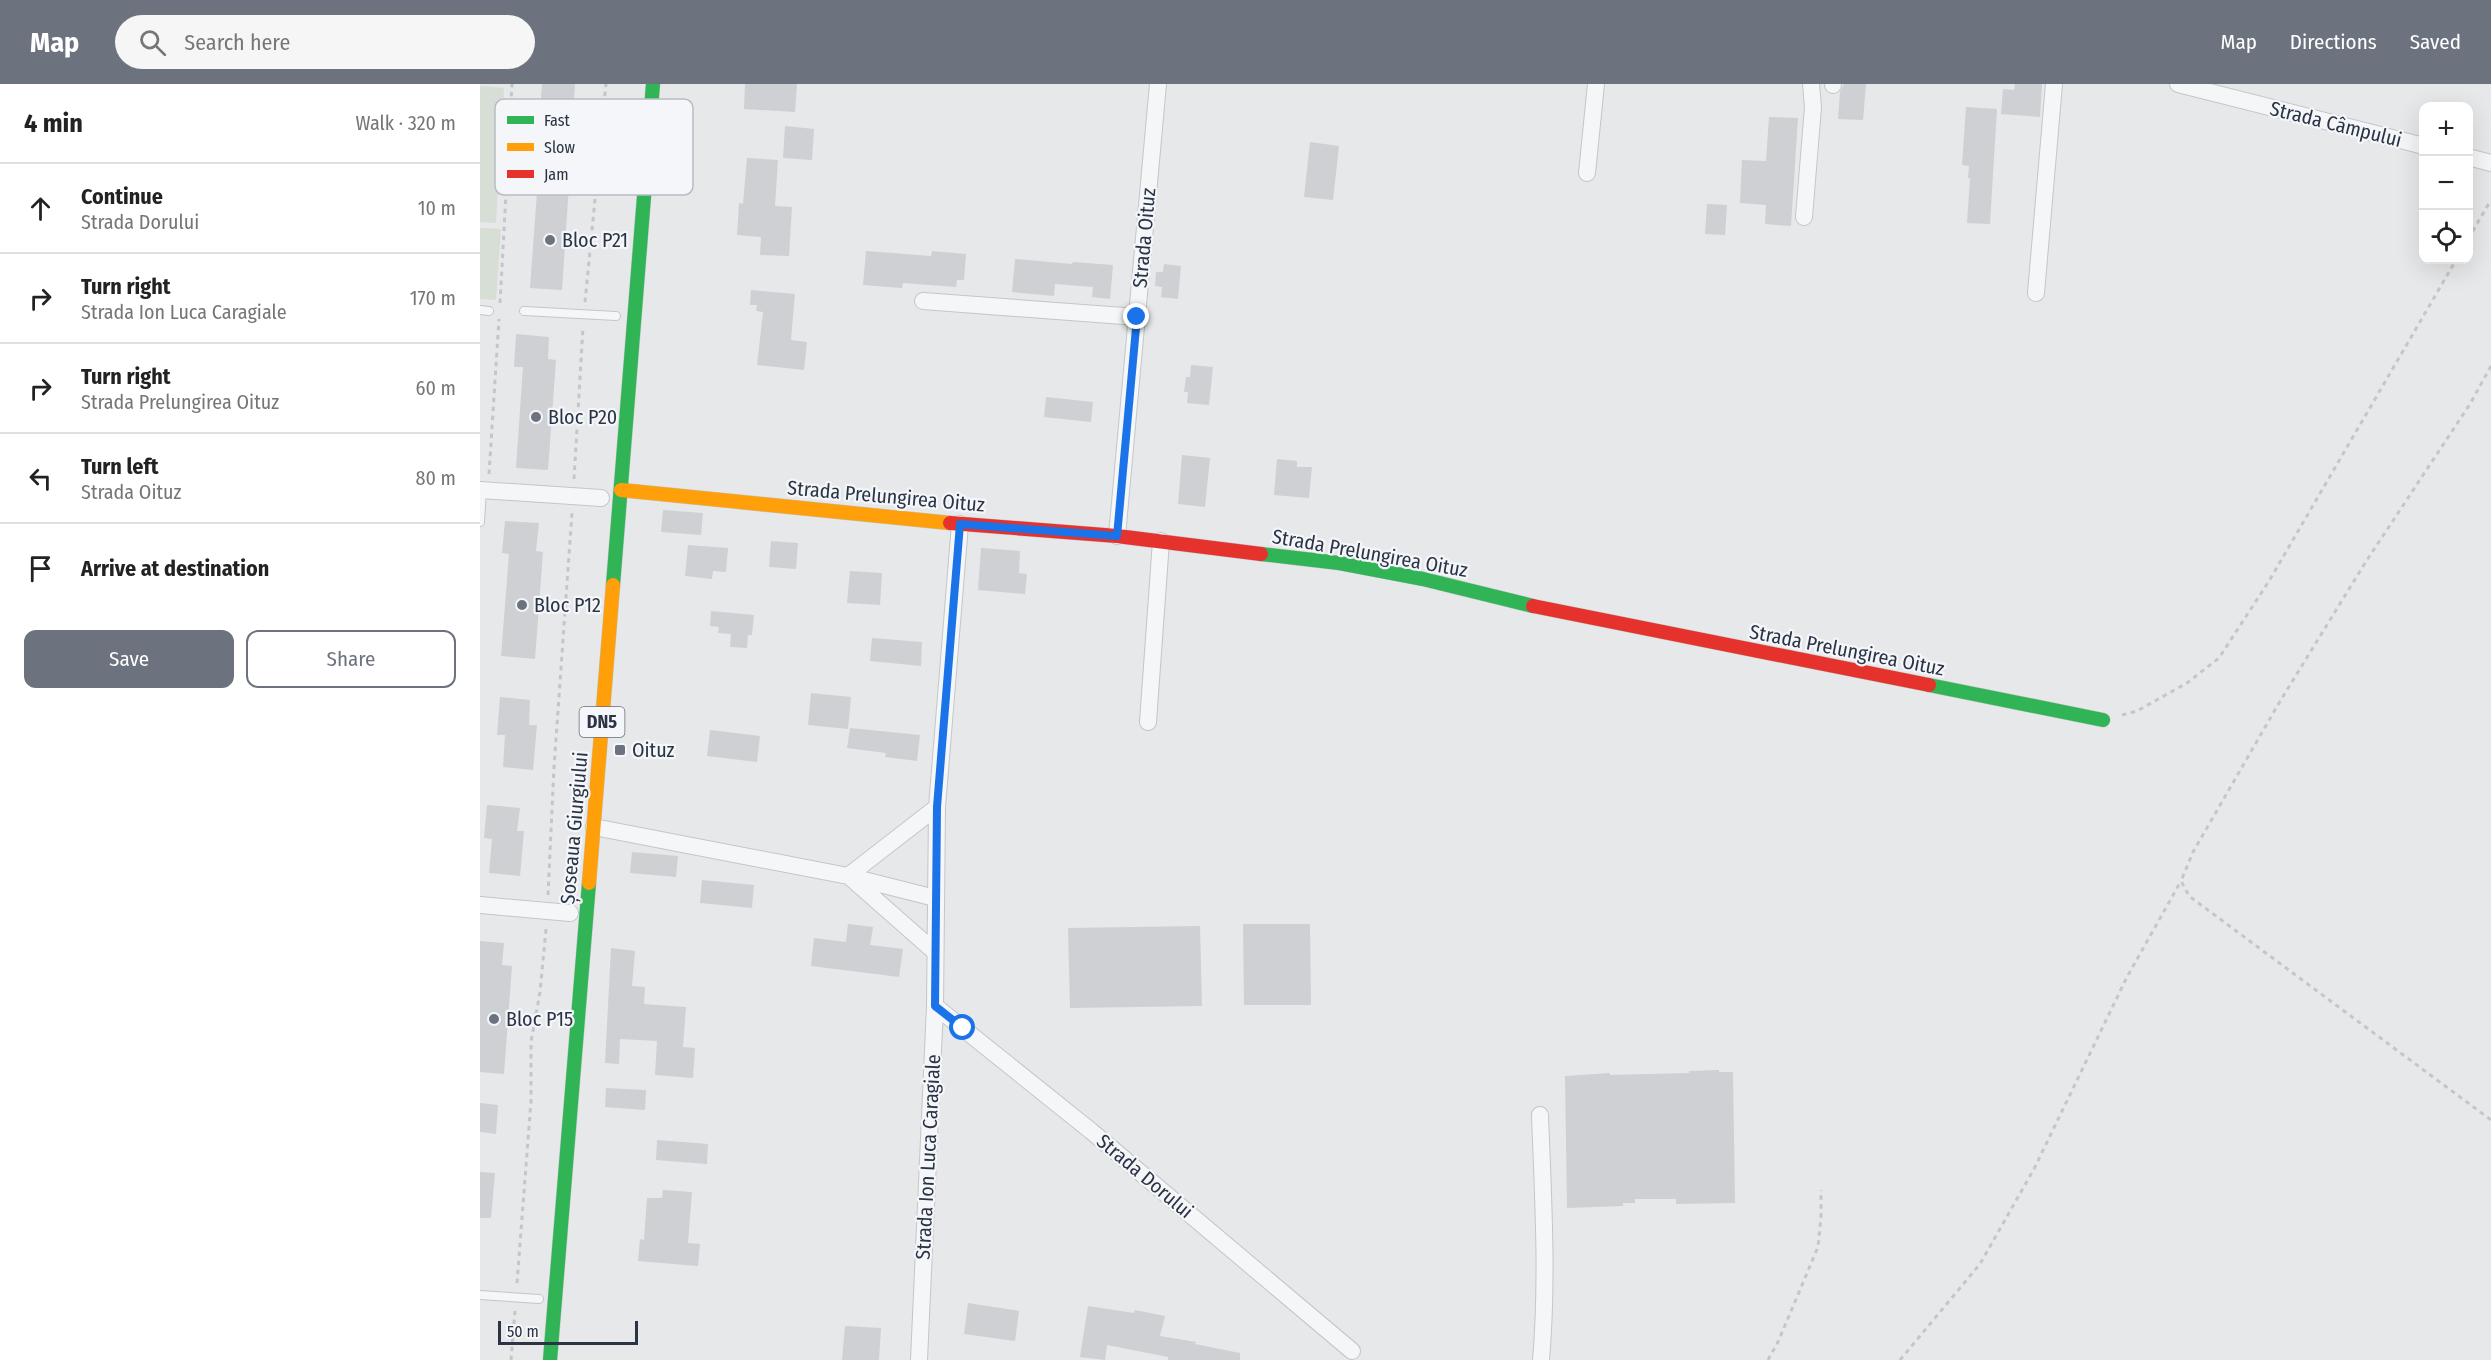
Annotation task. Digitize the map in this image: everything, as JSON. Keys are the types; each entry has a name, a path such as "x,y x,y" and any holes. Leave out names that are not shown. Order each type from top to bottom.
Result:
{"main road":[{"name":"Șoseaua Giurgiului","path":"652,99 653,84"},
{"name":"Șoseaua Giurgiului","path":"550,1360 644,195"},
{"name":"Strada Prelungirea Oituz","path":"621,490 960,524 1117,536 1328,562 1423,579 1541,608 2103,720"}],"street":[{"name":"Strada Oituz","path":"1117,536 1158,84"},
{"path":"1587,173 1596,84"},
{"path":"1804,217 1813,107 1811,84"},
{"path":"2036,293 2054,84"},
{"name":"Strada Câmpului","path":"2184,85 2419,145"},
{"path":"2473,158 2491,163"},
{"path":"923,301 1137,317"},
{"path":"483,490 601,498"},
{"name":"Strada Ion Luca Caragiale","path":"919,1360 935,1006 937,807 960,524"},
{"path":"1148,722 1161,541"},
{"path":"848,876 937,807"},
{"path":"594,827 848,876 935,898"},
{"path":"848,876 935,951"},
{"path":"480,905 570,913"},
{"name":"Strada Dorului","path":"935,1006 1091,1131 1352,1351"},
{"path":"1540,1115 1545,1244 1545,1316 1541,1360"}],"lane":[{"path":"524,311 616,316"},
{"path":"480,522 483,490"},
{"path":"480,1295 539,1299"}],"path":[{"path":"511,99 512,84"},
{"path":"605,99 606,84"},
{"path":"483,490 500,311 506,195"},
{"path":"511,1360 531,1101 531,1042 540,992 548,911 553,777 584,314 595,195"},
{"path":"2473,231 2491,200"},
{"path":"2103,720 2137,711 2187,683 2219,658 2269,581 2454,264"},
{"path":"1900,1360 1980,1264 2034,1169 2127,977 2181,880 2193,852 2279,703 2365,563 2470,404 2491,366"},
{"path":"2181,880 2189,896 2491,1120"},
{"path":"1768,1360 1778,1342 1818,1247 1821,1190"}],"shaded area":[{"path":"480,86 504,88 503,99 495,99 495,195 498,195 496,223 480,222"},
{"path":"480,228 501,229 496,300 480,299"}],"building":[{"path":"542,84 575,84 574,99 541,99"},
{"path":"745,84 797,84 795,112 744,109"},
{"path":"1844,84 1866,84 1863,120 1838,119 1840,92"},
{"path":"2015,84 2042,84 2040,117 2001,114 2003,89 2014,90"},
{"path":"1966,107 1997,109 1990,224 1967,223 1969,166 1962,165"},
{"path":"1769,117 1798,118 1791,226 1765,224 1766,205 1740,203 1742,160 1766,161"},
{"path":"785,126 814,129 812,160 783,158"},
{"path":"1310,142 1339,146 1333,200 1304,197"},
{"path":"747,158 778,160 775,206 792,207 789,256 760,255 761,237 737,235 739,203 743,204"},
{"name":"Bloc P21","path":"537,195 568,195 562,290 530,288"},
{"path":"1707,204 1727,205 1725,235 1705,234"},
{"path":"866,251 931,256 932,251 966,254 964,280 957,280 956,287 903,283 902,288 863,285"},
{"path":"1015,259 1113,265 1110,299 1092,297 1093,287 1055,284 1054,296 1012,292"},
{"path":"1164,264 1181,266 1178,299 1161,297 1162,287 1155,286 1156,272 1163,272"},
{"path":"751,290 795,294 791,340 807,342 804,370 757,365 763,312 756,311 757,305 750,305"},
{"name":"Bloc P20","path":"516,334 549,337 548,359 556,360 548,470 516,468 523,367 514,367"},
{"path":"1191,365 1213,367 1209,405 1187,403 1188,392 1184,392 1186,377 1190,377"},
{"path":"1046,397 1093,402 1091,422 1044,417"},
{"path":"1182,455 1210,458 1205,507 1178,504"},
{"path":"1277,459 1297,461 1297,467 1312,467 1309,498 1274,495"},
{"path":"663,510 703,513 701,535 661,532"},
{"name":"Bloc P12","path":"505,521 539,523 536,551 543,552 535,659 501,656 509,554 502,553"},
{"path":"771,541 798,543 796,569 769,567"},
{"path":"688,545 728,548 726,572 713,571 712,579 685,576"},
{"path":"981,548 1020,551 1019,573 1027,574 1025,594 978,590"},
{"path":"850,571 882,573 880,605 847,603"},
{"path":"711,611 754,615 752,635 748,635 747,648 730,647 731,634 718,633 719,627 710,626"},
{"path":"872,638 922,642 921,666 870,661"},
{"path":"811,693 851,697 848,729 808,725"},
{"path":"500,697 530,700 529,725 537,725 533,770 503,767 505,735 497,735"},
{"path":"850,728 920,735 917,761 885,757 886,753 847,748"},
{"path":"710,730 760,736 757,762 707,756"},
{"path":"487,805 520,808 517,831 524,831 520,876 489,873 492,839 484,838"},
{"path":"632,852 678,856 676,877 630,873"},
{"path":"702,880 754,885 752,908 700,903"},
{"path":"848,924 873,927 870,945 903,949 899,977 811,966 814,938 846,942"},
{"path":"1243,924 1310,924 1311,1005 1244,1005"},
{"path":"1200,926 1202,1006 1070,1008 1068,928"},
{"name":"Bloc P15","path":"480,941 504,943 502,965 512,966 504,1074 480,1072"},
{"path":"611,948 635,951 632,986 645,987 644,1004 686,1007 683,1047 695,1048 693,1078 655,1075 657,1041 620,1039 619,1064 605,1063"},
{"path":"1719,1070 1719,1072 1733,1072 1735,1203 1676,1204 1676,1199 1635,1199 1635,1203 1623,1203 1623,1206 1567,1208 1565,1076 1610,1073 1610,1075 1689,1073 1689,1071"},
{"path":"606,1088 646,1090 645,1110 605,1107"},
{"path":"480,1103 498,1105 496,1134 480,1132"},
{"path":"657,1140 708,1144 707,1164 656,1160"},
{"path":"480,1172 495,1173 491,1218 480,1218"},
{"path":"663,1190 692,1192 688,1243 700,1244 698,1266 638,1261 640,1239 644,1240 647,1198 662,1198"},
{"path":"968,1303 1019,1311 1015,1341 964,1334"},
{"path":"1088,1306 1134,1313 1135,1310 1165,1316 1160,1336 1240,1353 1240,1360 1168,1360 1168,1357 1107,1345 1105,1360 1080,1357"},
{"path":"845,1326 881,1328 879,1360 842,1360"}],"traffic: fast":[{"path":"652,99 653,84"},
{"path":"613,585 644,195"},
{"path":"1261,554 1339,563 1423,579 1533,606"},
{"path":"1929,685 2103,720"},
{"path":"550,1360 589,883"}],"traffic: slow":[{"path":"621,490 950,523"},
{"path":"589,883 613,585"}],"traffic: jam":[{"path":"950,523 1117,536 1261,554"},
{"path":"1533,606 1929,685"}],"place":[{"name":"Bloc P21","path":"550,240"},
{"name":"Bloc P20","path":"536,417"},
{"name":"Bloc P12","path":"522,605"},
{"name":"Oituz","path":"620,750"},
{"name":"Bloc P15","path":"494,1019"}],"route":[{"path":"963,1028 935,1006 937,807 960,524 1117,536 1137,317"}]}
